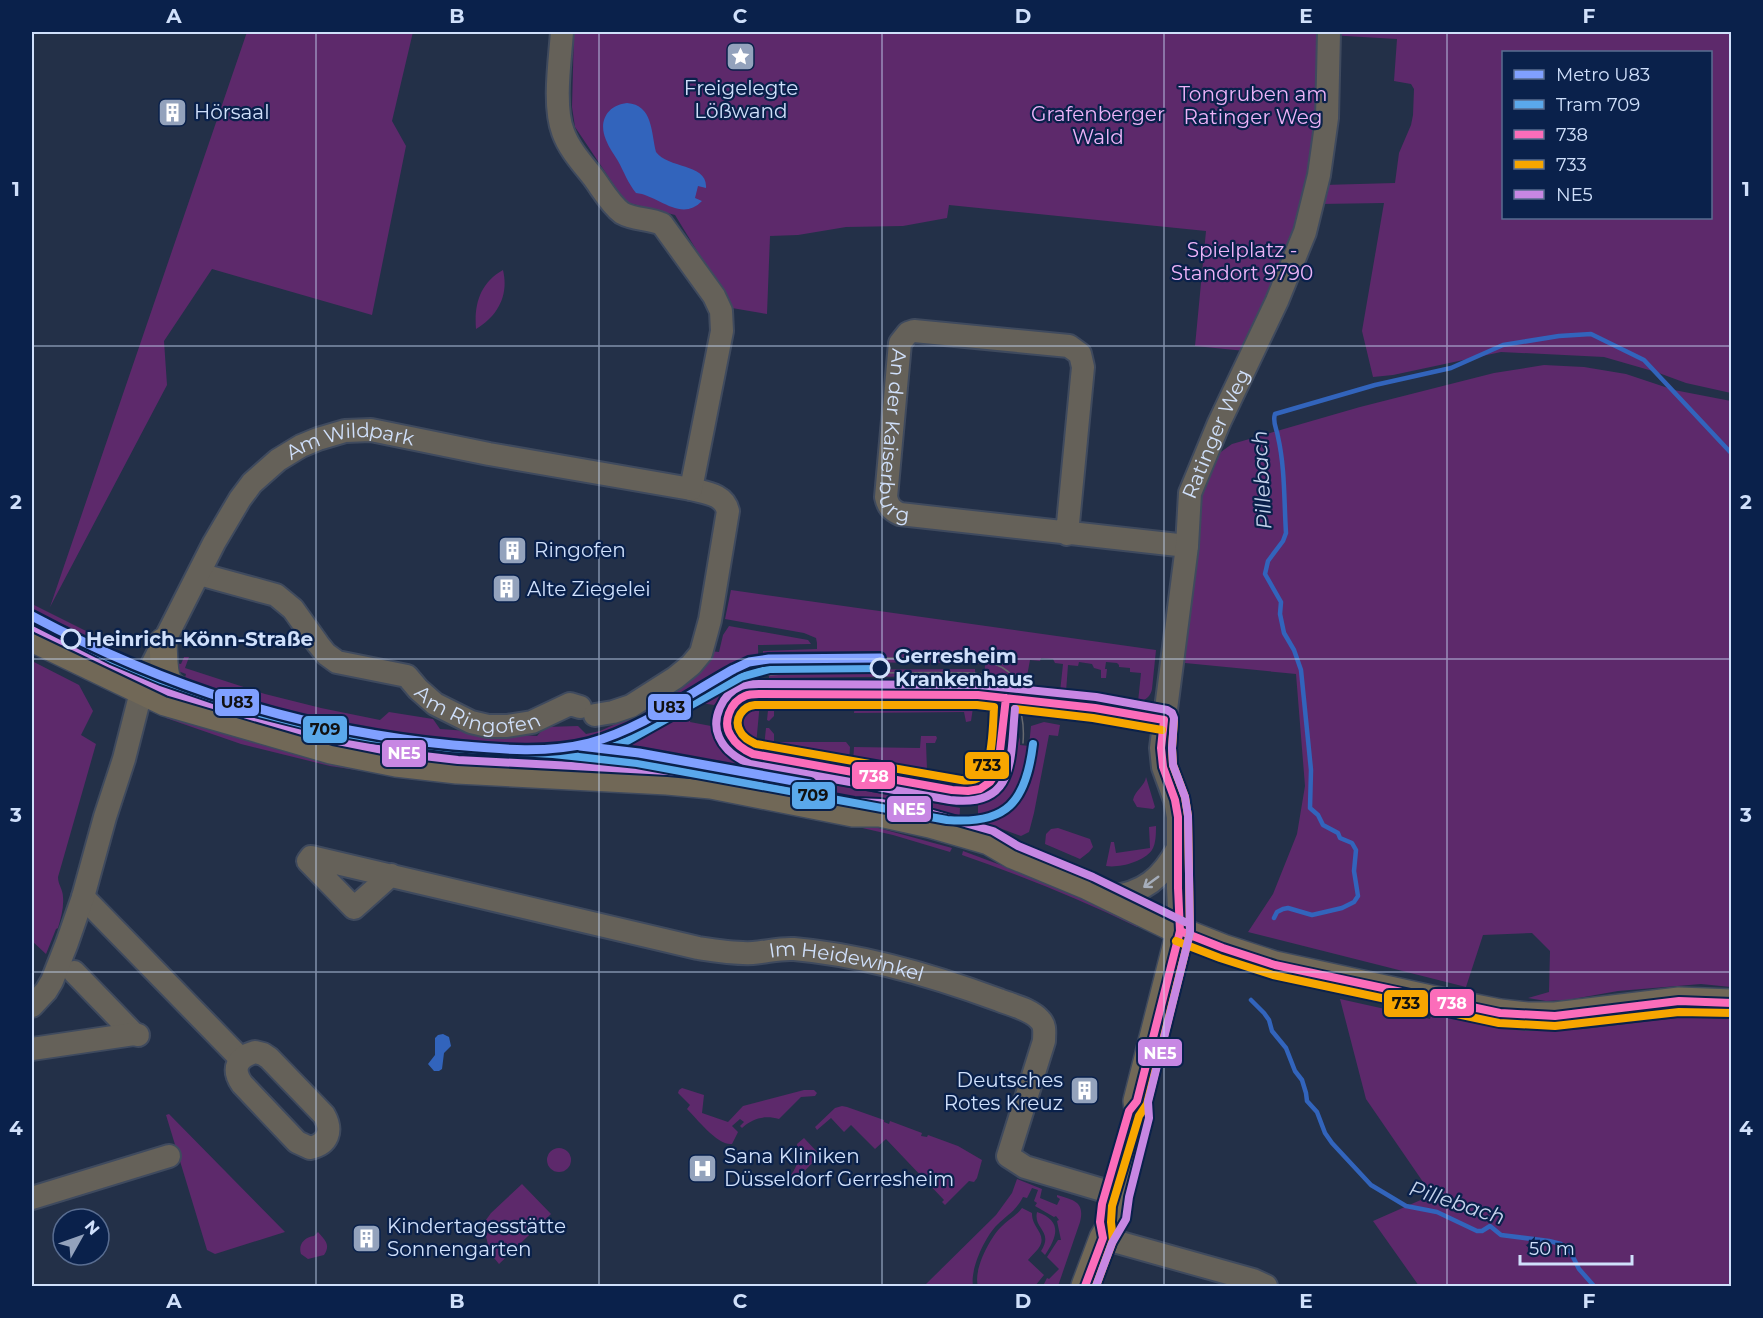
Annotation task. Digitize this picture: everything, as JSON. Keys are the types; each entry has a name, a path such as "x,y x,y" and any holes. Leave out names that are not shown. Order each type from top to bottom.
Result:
{"main road":[{"path":"32,638 165,702 331,750 396,763 457,770 700,784 853,813 878,823 975,851 1013,855 1110,897 1180,931 1275,965 1500,1014 1555,1016 1679,1001 1731,1003"},
{"path":"163,642 164,670 171,687 226,709 239,724"},
{"path":"1085,1287 1103,1238 1100,1222 1102,1204 1113,1193 1129,1111 1137,1101 1180,931"}],"street":[{"path":"562,32 558,113 569,145 609,200 619,210 632,217 662,224 714,296 721,312 722,331 691,489"},
{"name":"Ratinger Weg","path":"1180,931 1178,817 1175,800 1163,767 1161,748 1187,546 1190,493 1216,431 1277,301 1305,232 1319,175 1325,129 1329,32"},
{"name":"An der Kaiserburg","path":"1067,534 1083,367 1080,354 1069,346 914,331 908,333 900,343 886,497 887,504 891,508 900,514 975,521 1067,534 1187,546"},
{"name":"Am Wildpark","path":"141,692 163,642 214,543 240,499 264,472 301,446 345,431 371,430 489,454 691,489 716,496 727,504 728,511 710,620 701,653 675,678 632,706 613,712 588,711"},
{"name":"Am Ringofen","path":"199,574 276,595 293,609 326,654 337,662 407,676 435,704 471,722 488,726 532,722 570,704 588,711"},
{"path":"32,1006 52,981 68,967 83,897 141,692"},
{"path":"1110,897 1132,893 1149,884 1169,865 1178,848"},
{"name":"Im Heidewinkel","path":"391,875 698,948 736,954 791,949 831,953 902,969 973,991 1035,1015 1044,1026 1044,1041 1008,1156 1025,1167 1113,1193"},
{"path":"83,897 241,1059"},
{"path":"32,1049 136,1034 68,967"},
{"path":"32,1198 169,1156"},
{"path":"1103,1238 1253,1280 1266,1287"}],"green space":[{"path":"247,32 413,32 392,121 406,146 372,315 212,269 164,341 167,385 50,607"},
{"name":"Grafenberger Wald","path":"574,32 1731,32 1731,393 1686,383 1604,357 1501,352 1393,375 1373,377 1362,331 1384,203 1319,204 1323,185 1395,183 1399,153 1411,125 1414,89 1411,84 1394,81 1397,39 1328,35 1317,176 1245,351 1195,346 1206,231 949,205 947,218 903,226 846,227 798,235 770,236 767,314 732,308 675,215 629,203 622,197 575,127 572,107"},
{"path":"503,270 504,288 500,304 490,318 476,329 476,311 480,295 489,281"},
{"path":"1544,365 1584,367 1626,374 1674,390 1731,401 1731,987 1701,984 1618,991 1567,1000 1546,1001 1528,998 1549,992 1550,951 1532,933 1483,935 1466,987 1248,932 1273,894 1297,834 1305,786 1296,674 1185,663 1196,497 1218,454 1232,444 1360,407 1494,373"},
{"path":"731,590 1156,650 1151,692 1147,698 1138,702 1141,673 1130,672 1130,668 1119,667 1117,663 1106,662 1106,678 1101,678 1101,670 1094,668 1092,664 1079,662 1078,666 1068,665 1066,692 1060,692 1063,664 1055,663 1053,659 1030,660 1025,687 1021,681 1010,685 996,676 993,684 984,682 985,665 974,663 769,663 768,656 763,655 763,651 817,649 816,638 804,633 725,619"},
{"path":"32,604 108,642 102,654 32,619"},
{"path":"729,626 808,640 811,644 758,645 759,685 734,689 714,705 694,702 690,722 711,726 725,751 738,759 752,762 752,765 768,767 767,773 960,808 959,827 457,761 327,738 309,729 225,704 182,688 186,674 170,668 176,663 181,664 184,657 189,657 185,668 265,694 380,720 389,712 433,719 440,729 537,736 545,727 578,726 586,734 600,731 638,714 710,651 719,652 723,635","holes":["712,676 717,688 659,717 655,709"]},
{"path":"32,661 79,685 93,711 81,735 96,744 58,877 63,894 63,909 58,928 46,954 32,941"},
{"path":"975,669 975,678 961,676 769,678 769,670"},
{"path":"769,701 842,701 852,704 850,710 846,707 774,707 774,716 769,721 767,720"},
{"path":"974,701 971,721 966,722 964,712 854,713 855,705 943,706"},
{"path":"760,702 756,745 741,736 738,722 744,709"},
{"path":"167,714 203,727 644,787 849,820 952,848 950,852 893,835 827,820 709,798 403,777 330,766 241,744 166,718"},
{"path":"1044,722 1060,725 1058,736 1049,735 1029,832 1021,836 981,821 978,816 978,802 988,797 1001,783 1010,766 1020,737 1020,745 1029,746 1031,726"},
{"path":"766,728 774,734 774,742 846,742 850,747 849,763 764,747"},
{"path":"921,736 936,736 937,738 935,743 926,743 927,770 935,770 938,775 965,775 965,785 853,764 854,747 920,748"},
{"path":"1146,777 1155,807 1153,809 1137,807 1133,800"},
{"path":"1156,826 1156,838 1152,850 1143,858 1118,866 1106,866 1111,842 1114,842 1116,853 1150,848 1149,827"},
{"path":"1058,828 1090,839 1093,847 1080,859 1045,844 1046,834 1051,829"},
{"path":"963,851 1062,888 1139,923 1137,927 1051,888 962,855"},
{"path":"1340,999 1430,1019 1432,1013 1506,1028 1544,1031 1584,1029 1684,1017 1731,1019 1731,1286 1419,1286 1373,1221 1432,1195 1366,1099"},
{"path":"682,1088 704,1095 702,1113 728,1122 743,1106 804,1090 814,1090 817,1093 815,1096 801,1097 779,1119 759,1118 742,1128 740,1126 744,1122 740,1119 732,1126 738,1132 732,1144 720,1141 687,1109 690,1105 678,1093"},
{"path":"842,1106 884,1120 889,1124 890,1121 922,1133 921,1136 927,1137 928,1135 958,1146 982,1160 977,1178 974,1182 969,1181 945,1205 942,1202 944,1200 886,1139 875,1149 851,1125 844,1132 831,1118 817,1130 815,1127 835,1108"},
{"path":"169,1114 285,1232 215,1254 207,1250 166,1115"},
{"path":"804,1138 820,1155 791,1185 786,1180 797,1164 797,1144"},
{"path":"559,1148 564,1149 570,1155 570,1165 564,1171 559,1172 554,1171 548,1165 547,1160 548,1155 554,1149"},
{"path":"1017,1179 1042,1189 1040,1198 1057,1205 1060,1199 1057,1195 1073,1200 1081,1210 1080,1222 1058,1286 1043,1286 1047,1278 1049,1279 1059,1269 1047,1257 1058,1240 1061,1240 1057,1221 1059,1220 1056,1216 1035,1206 1037,1203 1034,1201 1038,1190 1032,1188 1027,1198 1023,1197 988,1237 976,1262 973,1286 924,1286 996,1215 1012,1193"},
{"path":"522,1184 551,1214 499,1264 490,1253 483,1224 491,1213"},
{"path":"1022,1208 1032,1213 1042,1239 1038,1249 1028,1260 1044,1275 1035,1286 978,1286 978,1272 987,1247 996,1232"},
{"path":"1037,1212 1051,1220 1055,1230 1055,1236 1045,1255 1041,1251 1045,1239 1038,1222"},
{"path":"318,1232 326,1243 326,1251 324,1255 308,1259 301,1254 301,1245"}],"water":[{"path":"620,104 636,105 646,114 656,152 669,161 701,174 705,180 706,188 698,186 695,198 702,201 694,207 678,209 636,193 607,143 603,127 609,111"},
{"path":"443,1034 449,1037 451,1046 444,1053 442,1069 434,1071 428,1064 435,1055 435,1038"}],"waterway":[{"name":"Pillebach","path":"1274,918 1277,912 1288,908 1312,915 1342,908 1354,902 1358,896 1354,871 1356,850 1352,843 1340,838 1338,833 1323,825 1318,815 1310,808 1311,770 1301,670 1294,650 1284,633 1280,614 1281,602 1265,574 1268,561 1283,541 1286,533 1283,472 1274,423 1275,414 1375,385 1451,368 1503,345 1559,336 1591,334 1644,360 1732,454"},
{"name":"Pillebach","path":"1251,1000 1264,1013 1272,1031 1286,1048 1295,1071 1302,1080 1307,1101 1317,1112 1325,1133 1371,1185 1406,1206 1437,1212 1477,1231 1490,1226 1501,1235 1561,1244 1570,1251 1579,1269 1594,1286"}],"tram line":[{"name":"709","path":"32,619 111,659 161,680 255,712 331,731 450,748 553,754 637,763 947,820 968,821 985,818 1010,806 1019,795 1025,781 1033,744"},
{"path":"880,658 966,658 993,663 1005,669 1014,678 1022,690 1026,707"},
{"name":"709","path":"581,755 607,749 627,741 741,677 770,669 880,668"},
{"path":"675,702 720,684 765,675 974,673 998,681 1014,697 1022,718 1023,743"}],"metro line":[{"name":"U83","path":"32,616 83,642 184,685 289,717 397,738 504,749 556,749 608,737 645,720 749,662 769,659 880,658"},
{"name":"U83","path":"580,746 639,753 810,784"}],"transit line":[{"name":"NE5","path":"37,629 169,692 333,740 398,753 458,760 712,775 854,802 881,803 933,814 993,831 1018,846 1093,877 1185,922"},
{"name":"NE5","path":"1015,709 1010,761 1006,776 999,788 988,796 972,800 950,800 750,764 728,750 719,737 716,723 717,715 728,695 747,684 979,685 1096,697 1167,710 1172,713 1174,718 1173,765 1185,797 1188,816 1190,933 1148,1102 1149,1118 1129,1197 1126,1219 1112,1243 1096,1286"},
{"name":"738","path":"1006,698 998,768 990,782 980,789 968,791 753,754 735,742 727,725 729,713 735,703 747,695 757,694 978,695 1095,708 1164,720"},
{"name":"733","path":"755,705 977,705 994,707 988,765 980,777 966,781 756,744 743,736 738,726 740,714 755,705"},
{"name":"733","path":"1015,709 1093,718 1162,730"},
{"name":"738","path":"1085,1286 1103,1238 1100,1222 1102,1204 1129,1111 1137,1101 1180,931 1178,817 1175,800 1163,767 1161,748 1164,720"},
{"name":"733","path":"1096,1286 1113,1240 1112,1206 1139,1116 1147,1104 1190,933 1188,816 1185,797 1173,765 1174,721"},
{"name":"738","path":"1180,931 1275,965 1500,1013 1555,1016 1679,1001 1732,1003"},
{"name":"733","path":"1176,941 1273,975 1499,1023 1555,1026 1679,1012 1732,1013"}],"place":[{"name":"Freigelegte Lößwand","path":"741,57"},
{"name":"Hörsaal","path":"173,112"},
{"name":"Ringofen","path":"513,550"},
{"name":"Alte Ziegelei","path":"506,589"},
{"name":"Heinrich-Könn-Straße","path":"71,639"},
{"name":"Gerresheim Krankenhaus","path":"880,668"},
{"name":"Deutsches Rotes Kreuz","path":"1084,1091"},
{"name":"Sana Kliniken Düsseldorf Gerresheim","path":"703,1168"},
{"name":"Kindertagesstätte Sonnengarten","path":"366,1238"}],"park label":[{"name":"Tongruben am Ratinger Weg","path":"1253,106"},
{"name":"Spielplatz - Standort 9790","path":"1242,262"}]}
